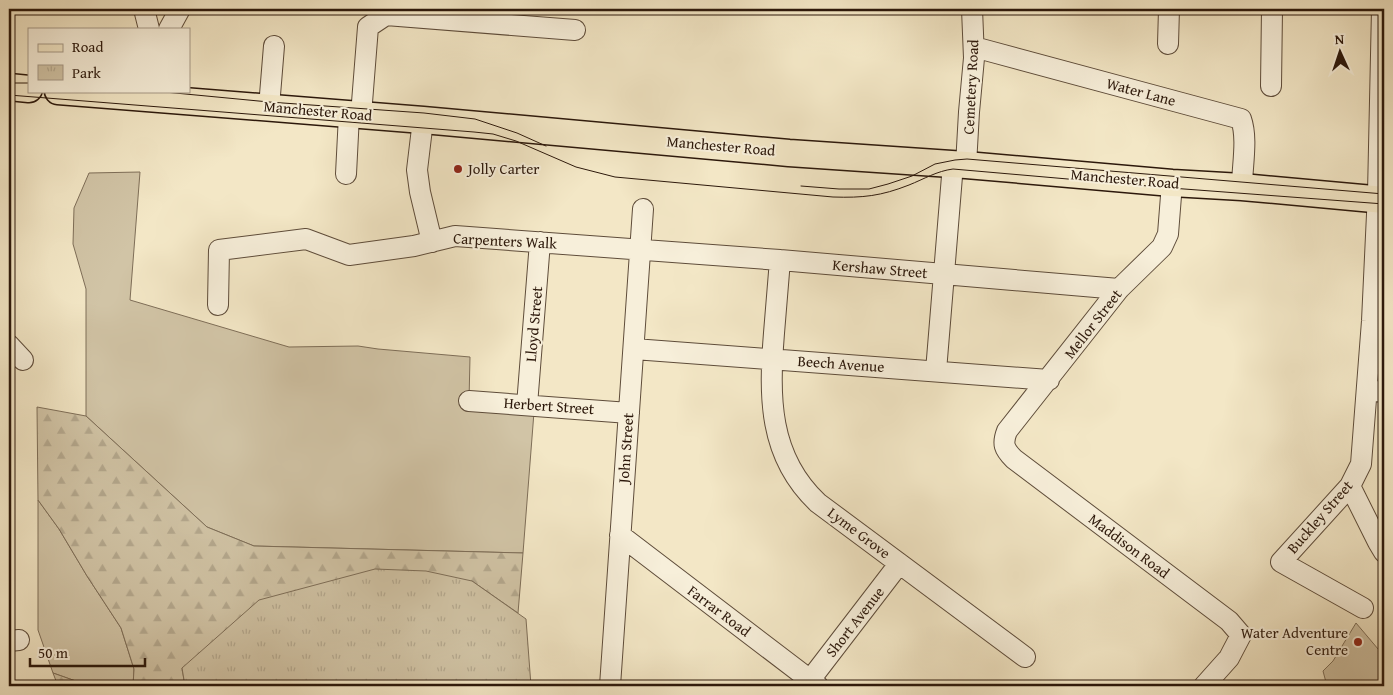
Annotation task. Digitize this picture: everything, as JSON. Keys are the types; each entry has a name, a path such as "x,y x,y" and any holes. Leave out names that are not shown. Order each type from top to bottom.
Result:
{"main road":[{"path":"9,87 28,89"},
{"name":"Manchester Road","path":"82,92 156,95 355,115 789,153 1242,187 1381,200"}],"street":[{"path":"144,9 149,28"},
{"path":"170,28 180,9"},
{"name":"Cemetery Road","path":"936,372 944,274 960,165 974,47 972,9"},
{"path":"1168,44 1169,9"},
{"path":"1271,86 1272,9"},
{"name":"Buckley Street","path":"1363,608 1281,562 1350,486 1361,464 1375,391 1381,200 1382,9"},
{"path":"346,174 368,27 386,15 575,30"},
{"path":"269,107 274,46"},
{"name":"Water Lane","path":"974,47 1241,119 1244,126 1242,187"},
{"path":"423,120 416,170 432,242"},
{"name":"Mellor Street","path":"1014,459 1004,446 1004,438 1007,431 1119,289 1162,247 1168,234 1172,183"},
{"name":"John Street","path":"610,686 644,209"},
{"name":"Carpenters Walk","path":"218,305 219,250 306,239 349,254 414,246 455,236 641,250"},
{"name":"Lloyd Street","path":"527,405 540,242"},
{"name":"Kershaw Street","path":"641,250 1119,289"},
{"name":"Lyme Grove","path":"780,260 771,394 778,438 795,474 818,503 1025,657"},
{"path":"9,345 23,360"},
{"name":"Beech Avenue","path":"634,349 1049,380"},
{"name":"Herbert Street","path":"469,400 629,412"},
{"name":"Maddison Road","path":"1014,459 1229,621 1241,634 1229,658 1204,686"},
{"path":"1350,486 1384,552"},
{"name":"Farrar Road","path":"620,535 814,683"},
{"name":"Short Avenue","path":"814,683 900,564"}],"green space":[{"path":"140,172 130,300 289,347 358,346 470,357 469,401 534,412 523,553 254,546 207,527 86,416 86,289 73,244 74,208 89,173"},
{"path":"37,407 86,416 207,527 254,546 523,553 518,613 472,581 182,668 185,686 133,686 134,669 121,628 59,529 38,500"},
{"path":"38,500 59,529 121,628 134,669 133,686 88,686 53,673 38,630"},
{"path":"375,569 426,571 472,581 526,619 531,686 185,686 182,668 259,600"},
{"name":"Water Adventure Centre","path":"1356,623 1384,656 1384,686 1327,686 1323,671 1333,661"},
{"path":"53,673 87,685 88,686 58,686"}],"tram line":[{"path":"9,83 28,83"},
{"path":"164,92 269,102 424,113 475,119 517,133 546,146"},
{"path":"9,95 493,134 516,141 576,167 615,177 833,197 863,197 890,192 936,173 953,169 1384,204"},
{"path":"801,186 869,189 912,176 935,164 967,159 1384,194"}],"place":[{"name":"Jolly Carter","path":"458,169"},
{"name":"Water Adventure Centre","path":"1358,642"}]}
